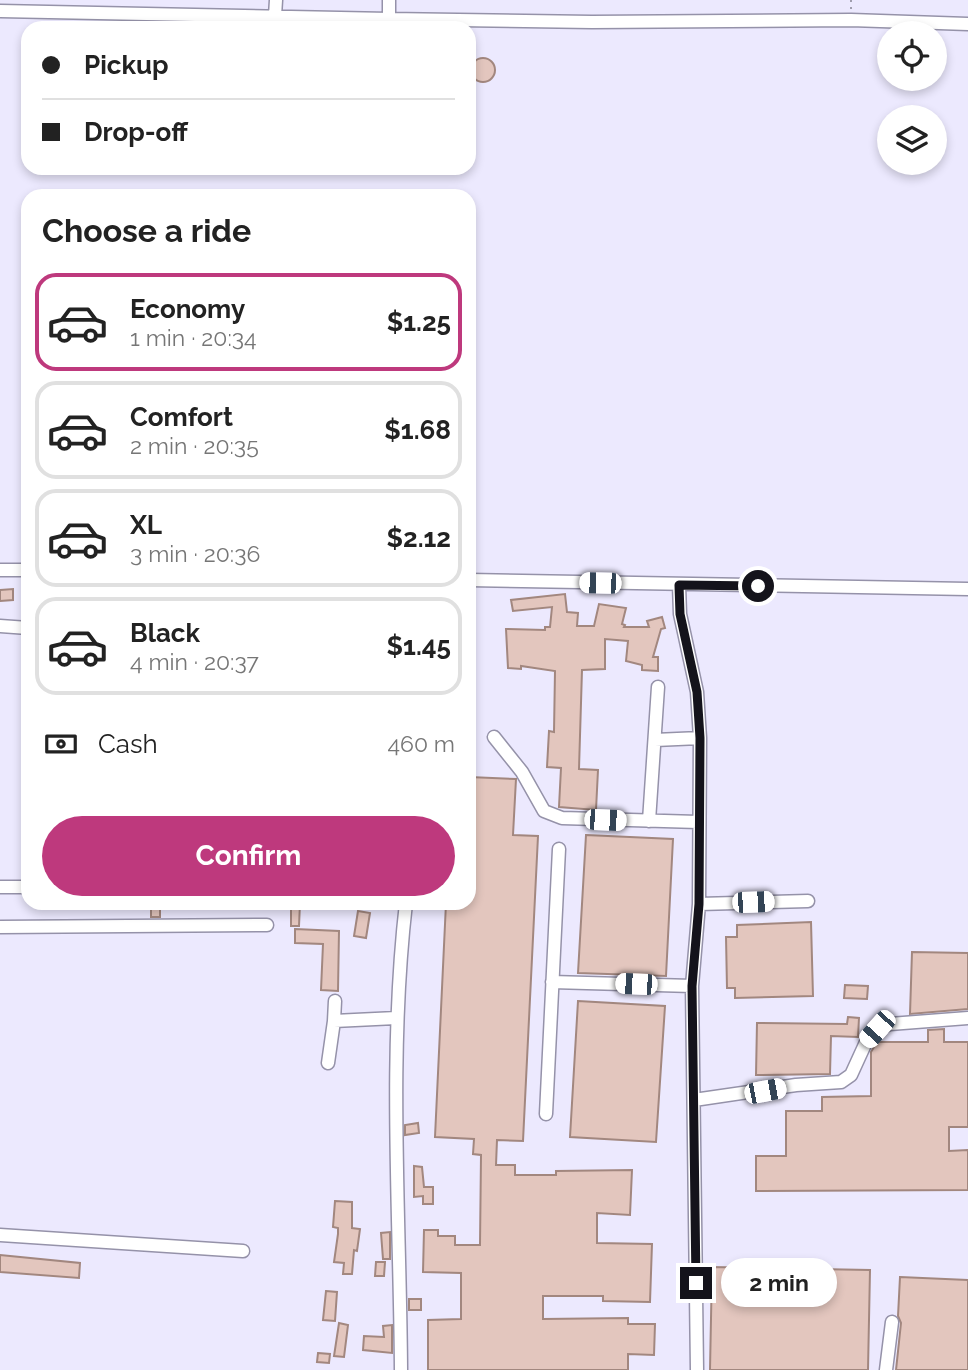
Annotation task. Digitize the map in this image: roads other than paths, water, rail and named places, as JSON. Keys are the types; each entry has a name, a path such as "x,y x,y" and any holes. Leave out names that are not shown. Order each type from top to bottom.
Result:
{"street":[{"path":"153,14 155,0"},
{"path":"275,16 276,0"},
{"path":"389,0 389,19"},
{"path":"0,11 592,22 837,20 968,24"},
{"path":"0,570 21,570"},
{"path":"476,580 968,589"},
{"path":"679,585 680,614 697,692 700,738 699,904 692,986 697,1370"},
{"path":"0,626 21,628"},
{"path":"649,821 658,687"},
{"path":"494,737 522,772 544,811 552,815 562,818 698,822"},
{"path":"655,740 700,738"},
{"path":"546,1114 559,849"},
{"path":"0,887 21,887"},
{"path":"699,904 808,901"},
{"path":"401,1370 395,1079 396,1018 405,910"},
{"path":"0,927 267,925"},
{"path":"552,982 692,986"},
{"path":"328,1063 335,1001"},
{"path":"334,1021 396,1018"},
{"path":"694,1100 796,1085 841,1082 851,1075 867,1040 877,1029 890,1024 968,1018"},
{"path":"0,1235 243,1251"},
{"path":"886,1370 892,1322"}]}
